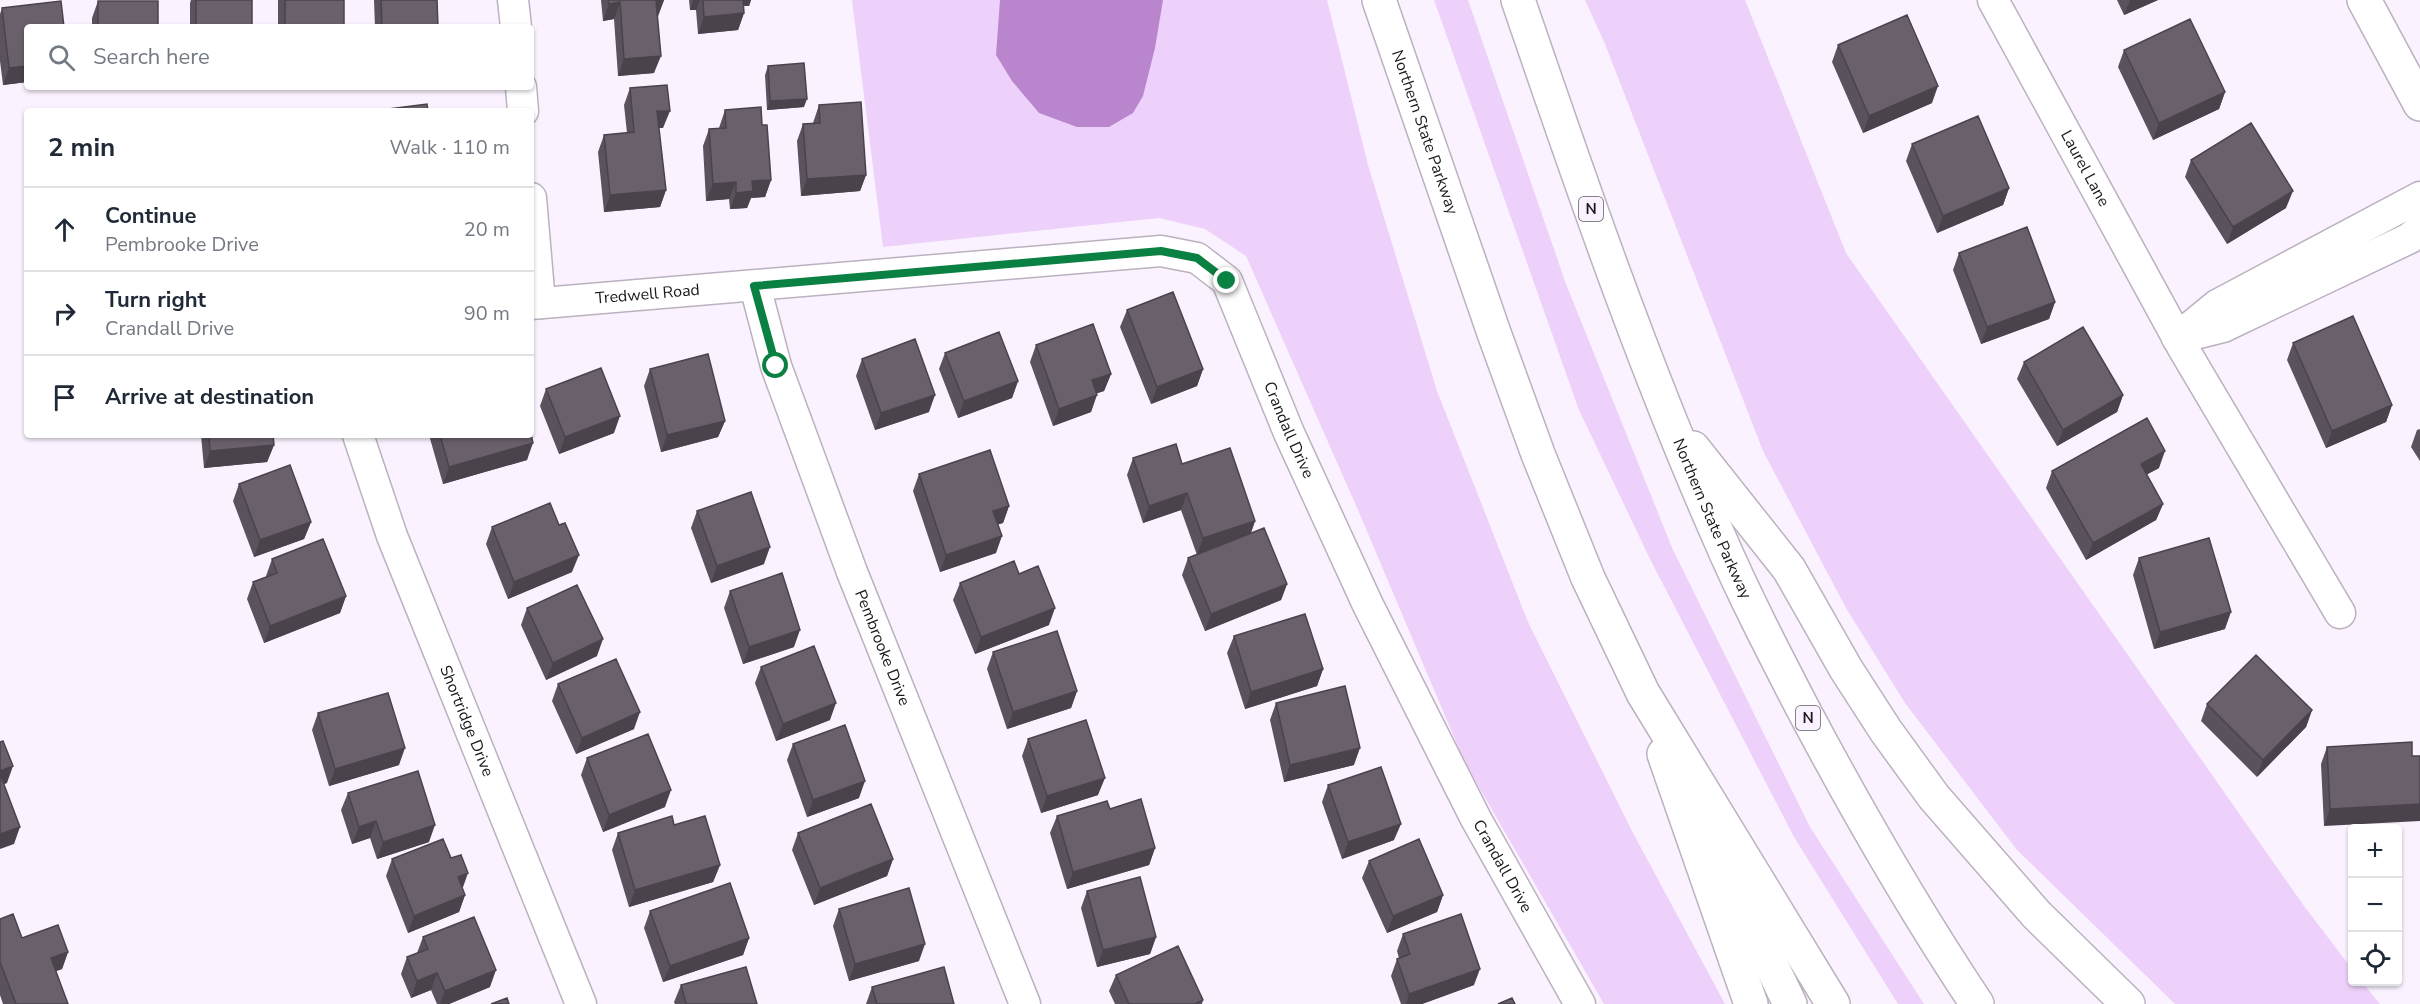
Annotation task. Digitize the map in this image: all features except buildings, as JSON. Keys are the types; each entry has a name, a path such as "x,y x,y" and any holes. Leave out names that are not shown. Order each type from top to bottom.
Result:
{"main road":[{"name":"Northern State Parkway","path":"1379,0 1490,322 1538,454 1588,578 1643,693 1833,1004"},
{"name":"Northern State Parkway","path":"1518,0 1580,178 1668,416 1720,540 1778,661 1833,765 1906,893 1977,1004"},
{"path":"2364,0 2420,104"},
{"path":"1668,416 1789,569 1846,669 1886,731 1934,797 2036,915 2128,1004"},
{"path":"1643,693 1752,1004"},
{"path":"1643,693 1790,1004"}],"street":[{"path":"513,0 516,24"},
{"name":"Laurel Lane","path":"1993,0 2177,338 2340,612"},
{"path":"521,90 523,108"},
{"path":"2177,338 2217,304 2420,197"},
{"path":"2177,338 2223,327 2410,238 2420,229"},
{"name":"Crandall Drive","path":"754,286 1161,251 1197,258 1227,281 1289,433 1368,605 1476,819 1580,1004"},
{"path":"534,261 536,303"},
{"name":"Tredwell Road","path":"536,303 754,286"},
{"name":"Pembrooke Drive","path":"754,286 776,366 852,572 1025,1004"},
{"name":"Shortridge Drive","path":"359,438 392,536 581,1004"}],"shaded area":[{"path":"852,0 1327,0 1368,165 1437,391 1528,622 1633,833 1725,1004 1604,1004 1465,763 1358,510 1246,256 1205,229 1159,218 883,247"},
{"path":"1000,0 1163,0 1155,48 1143,96 1133,113 1109,127 1077,127 1039,113 1012,81 996,55"},
{"path":"1434,0 1468,0 1566,284 1673,550 1810,827 1924,1004 1898,1004 1794,837 1651,561 1579,410"},
{"path":"1585,0 1745,0 1846,253 2304,906 2348,964 2348,986 2365,986 2380,1004 2175,1004 2017,850 1905,703 1846,608 1763,451 1605,44"}],"route":[{"path":"776,366 754,286 1161,251 1197,258 1227,281"}]}
